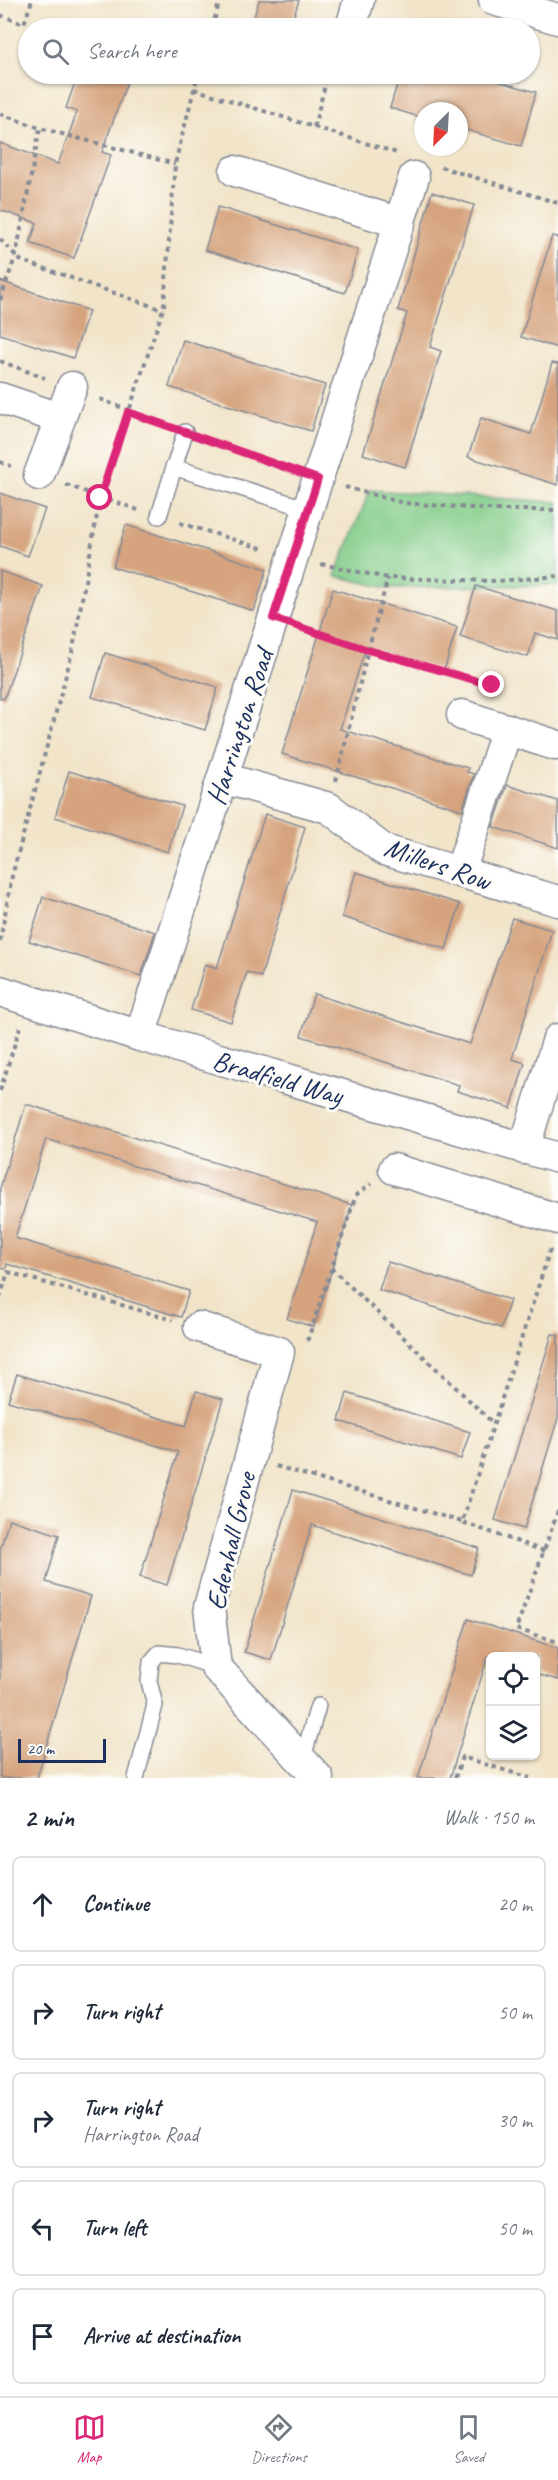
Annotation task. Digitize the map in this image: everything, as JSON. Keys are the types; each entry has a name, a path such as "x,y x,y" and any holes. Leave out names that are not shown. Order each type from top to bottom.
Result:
{"street":[{"path":"494,0 558,19"},
{"name":"Harrington Road","path":"140,1036 400,223 415,165"},
{"path":"235,171 400,223"},
{"path":"39,476 72,387"},
{"path":"0,398 59,418"},
{"path":"460,872 483,722 555,745"},
{"name":"Millers Row","path":"223,778 329,808 384,850 558,901"},
{"name":"Bradfield Way","path":"0,991 140,1036 558,1158"},
{"path":"524,1149 558,1039"},
{"path":"394,1169 556,1228"},
{"path":"199,1327 279,1352"},
{"name":"Edenhall Grove","path":"216,1667 209,1607 279,1352"},
{"path":"216,1667 310,1769"}],"lane":[{"path":"159,516 185,432"},
{"path":"173,467 308,509"},
{"path":"136,1778 155,1705 148,1681 151,1662 159,1653 178,1655 216,1667"},
{"path":"310,1769 318,1706"}],"path":[{"path":"26,18 32,0"},
{"path":"215,18 220,0"},
{"path":"0,15 18,22"},
{"path":"0,941 12,876 73,649 100,498 163,310 175,164 195,84"},
{"path":"314,127 325,84"},
{"path":"194,89 314,127 415,165 558,203"},
{"path":"0,114 40,128 175,164"},
{"path":"0,300 16,255 40,128"},
{"path":"0,239 20,260 163,310"},
{"path":"0,361 72,387 128,412 318,479 404,503 500,510 558,510"},
{"path":"329,808 388,578"},
{"path":"273,618 368,650 492,685 483,722"},
{"path":"0,1091 28,1001"},
{"path":"279,1352 308,1339 356,1195 394,1169"},
{"path":"462,1522 556,1228"},
{"path":"332,1268 494,1424"},
{"path":"0,1298 8,1272 199,1327"},
{"path":"250,1458 462,1522 544,1551"},
{"path":"558,1511 516,1629 558,1642"},
{"path":"455,1778 462,1757 530,1778"}],"green space":[{"path":"370,490 558,502 558,585 388,588 335,576"}],"building":[{"path":"259,0 299,0 293,18 254,18"},
{"path":"74,84 126,84 102,152 111,155 74,258 30,243 37,223 0,210 0,143 58,164 77,112 66,108"},
{"path":"397,84 508,84 536,92 521,146 468,131 468,102 414,102 414,115 390,108"},
{"path":"432,192 474,205 430,347 441,351 405,467 363,454 407,313 398,310"},
{"path":"218,207 358,250 345,293 205,250"},
{"path":"552,236 558,237 558,348 521,337"},
{"path":"0,281 89,311 73,358 0,334"},
{"path":"183,340 325,385 311,431 169,387"},
{"path":"552,363 558,364 558,485 468,457 481,418 531,434"},
{"path":"0,493 45,509 28,556 0,546"},
{"path":"126,525 267,569 254,611 113,567"},
{"path":"0,571 43,586 4,699 0,698"},
{"path":"476,586 558,611 558,640 535,633 528,657 460,637"},
{"path":"333,589 457,627 444,671 366,647 340,729 468,768 467,772 474,774 462,810 282,754"},
{"path":"105,653 218,687 205,730 92,697"},
{"path":"69,771 182,806 168,852 55,817"},
{"path":"507,785 558,801 558,848 493,827"},
{"path":"265,814 305,827 261,977 247,972 231,1022 191,1010 205,964 217,968"},
{"path":"356,872 460,904 446,949 342,917"},
{"path":"43,897 155,932 141,976 29,941"},
{"path":"512,918 552,930 512,1059 525,1063 511,1108 457,1091 459,1085 301,1036 314,994 470,1044"},
{"path":"26,1104 352,1205 314,1327 287,1319 317,1222 46,1139 15,1238 189,1291 181,1317 7,1264 6,1269 0,1268 0,1188"},
{"path":"388,1262 510,1300 501,1328 379,1290"},
{"path":"552,1334 558,1335 558,1418 524,1529 495,1520"},
{"path":"17,1374 186,1426 196,1391 223,1399 167,1585 140,1577 178,1452 8,1401"},
{"path":"347,1393 470,1432 461,1459 339,1421"},
{"path":"293,1490 479,1548 471,1575 312,1525 271,1660 244,1652"},
{"path":"9,1519 59,1535 46,1582 91,1596 37,1778 0,1778 0,1550"},
{"path":"468,1619 558,1648 558,1680 540,1675 540,1652 486,1652 486,1662 450,1778 418,1778"}],"route":[{"path":"100,498 128,412 318,479 273,618 368,650 492,685"}]}
